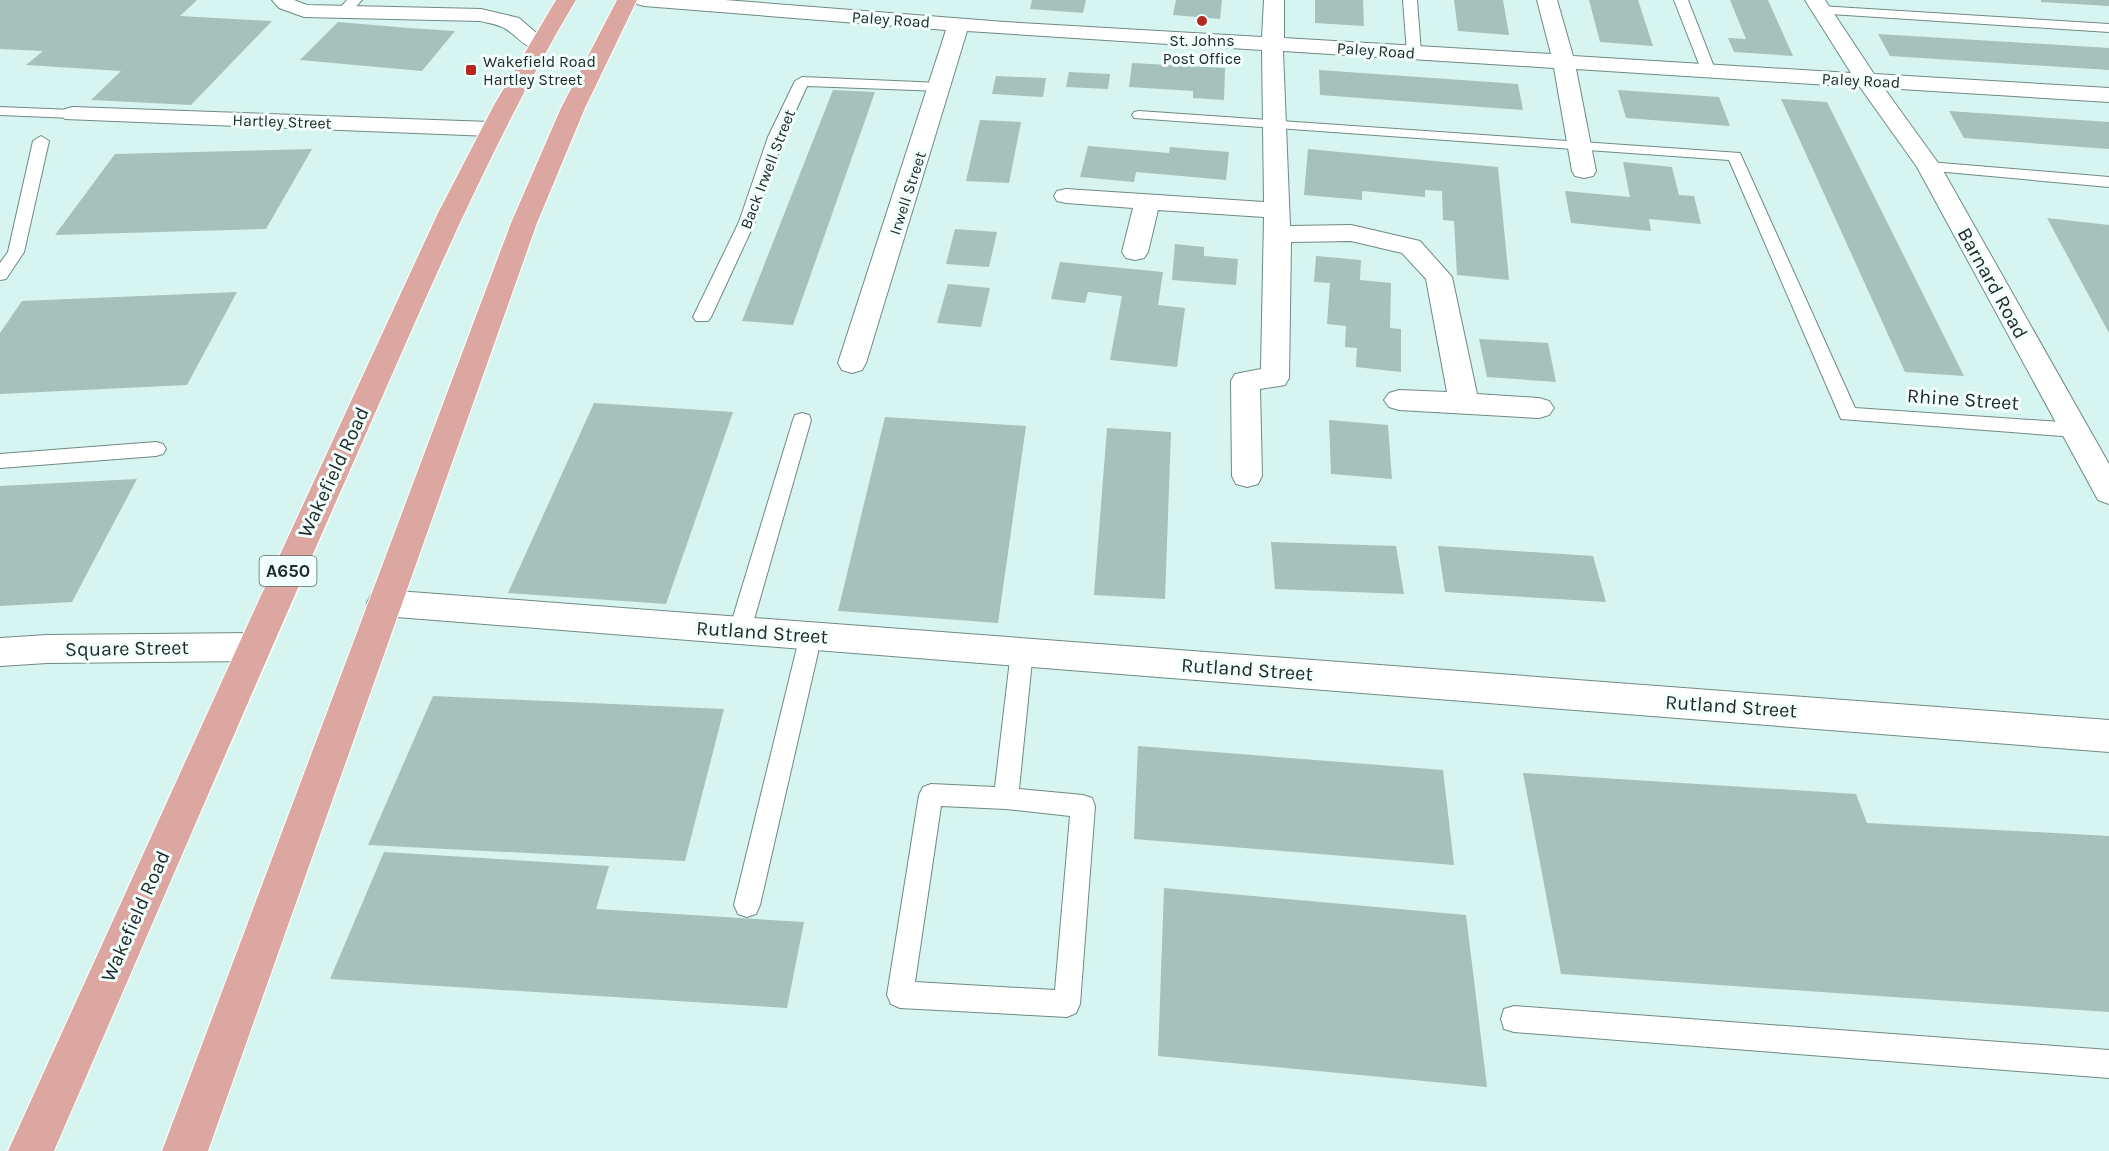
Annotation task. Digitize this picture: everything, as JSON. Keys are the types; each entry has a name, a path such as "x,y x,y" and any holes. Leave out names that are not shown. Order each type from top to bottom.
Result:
{"main road":[{"name":"Wakefield Road","path":"31,1151 254,647 490,129 566,0"},
{"path":"185,1151 524,223 573,108 627,0"}],"street":[{"name":"Paley Road","path":"644,0 959,24 1008,19 1271,43 1709,72 2109,95"},
{"path":"1247,476 1245,381 1275,378 1277,222 1271,43 1274,0"},
{"path":"1547,0 1564,63 1584,171"},
{"path":"284,2 304,10 350,6 482,15 510,22 538,44"},
{"name":"Barnard Road","path":"1818,5 1867,80 1929,167 2109,492"},
{"name":"Irwell Street","path":"852,363 959,24"},
{"name":"Hartley Street","path":"73,114 490,129"},
{"path":"1066,196 1148,202 1351,233 1411,247 1439,277 1464,404"},
{"path":"1135,252 1148,202"},
{"path":"1399,400 1539,408"},
{"name":"Rutland Street","path":"384,603 2109,736"},
{"name":"Square Street","path":"0,652 47,649 254,647"}],"lane":[{"path":"1410,0 1414,52"},
{"path":"1681,0 1709,72"},
{"path":"1818,5 2109,28"},
{"name":"Back Irwell Street","path":"702,317 747,222 776,137 802,81 940,87"},
{"path":"0,111 73,114"},
{"path":"1139,115 1579,145"},
{"path":"0,275 16,252 41,141"},
{"name":"Rhine Street","path":"1579,145 1735,156 1848,414 2076,430"},
{"path":"1929,167 2109,182"},
{"path":"740,630 802,420"},
{"path":"0,461 156,450"},
{"path":"747,905 811,635"},
{"path":"1006,798 1022,651"},
{"path":"931,795 1006,798 1083,806 1067,1004 900,995 931,795"},
{"path":"1514,1019 2109,1064"}],"building":[{"path":"0,0 197,0 180,16 272,21 191,105 91,100 121,71 26,65 43,51 0,49"},
{"path":"1032,0 1086,0 1083,13 1030,9"},
{"path":"1176,0 1222,0 1220,19 1173,15"},
{"path":"1315,0 1363,0 1364,26 1315,23"},
{"path":"1454,0 1503,0 1509,35 1458,31"},
{"path":"1589,0 1638,0 1653,46 1600,42"},
{"path":"1730,0 1768,0 1793,56 1734,52 1728,38 1746,39"},
{"path":"2041,0 2109,0 2109,6 2041,2"},
{"path":"338,22 455,31 422,71 300,60"},
{"path":"1878,34 2109,48 2109,70 1890,56"},
{"path":"1132,63 1225,68 1224,100 1193,98 1193,91 1129,87"},
{"path":"1319,70 1518,84 1523,110 1320,95"},
{"path":"1069,72 1110,74 1108,89 1066,87"},
{"path":"996,76 1046,78 1043,97 992,94"},
{"path":"833,90 875,92 793,325 742,321"},
{"path":"1618,90 1719,97 1730,126 1626,118"},
{"path":"1781,99 1827,102 1964,376 1905,372"},
{"path":"1949,111 2109,122 2109,149 1964,138"},
{"path":"980,120 1021,122 1009,183 966,181"},
{"path":"1088,146 1169,153 1170,147 1229,152 1226,180 1136,172 1134,182 1080,177"},
{"path":"312,149 266,229 55,235 115,154"},
{"path":"1308,149 1498,167 1509,280 1457,275 1454,221 1443,220 1442,191 1425,190 1425,197 1362,191 1362,200 1304,195"},
{"path":"1623,162 1672,167 1679,195 1694,196 1701,224 1649,219 1651,231 1571,223 1565,191 1630,197"},
{"path":"2047,218 2109,225 2109,333"},
{"path":"955,229 997,232 989,267 946,264"},
{"path":"1175,244 1204,247 1204,256 1238,259 1236,285 1172,280"},
{"path":"1316,256 1361,260 1360,280 1391,283 1390,328 1401,329 1401,372 1356,367 1357,348 1345,347 1346,326 1327,324 1330,283 1314,282"},
{"path":"1060,262 1163,272 1158,305 1185,308 1177,367 1110,360 1122,296 1088,292 1085,303 1051,299"},
{"path":"948,284 990,288 981,327 937,323"},
{"path":"237,292 187,385 0,394 0,333 22,301"},
{"path":"1479,339 1548,343 1556,382 1487,377"},
{"path":"594,403 733,412 666,604 508,593"},
{"path":"885,417 1026,426 998,623 838,611"},
{"path":"1329,420 1388,425 1392,479 1331,474"},
{"path":"1107,428 1171,432 1165,599 1094,595"},
{"path":"137,479 72,602 0,606 0,486"},
{"path":"1271,542 1396,546 1404,594 1275,589"},
{"path":"1438,546 1593,556 1606,602 1445,592"},
{"path":"433,696 724,709 685,861 368,845"},
{"path":"1138,746 1443,770 1454,865 1134,839"},
{"path":"1523,773 1856,794 1867,823 2109,836 2109,1012 1561,974"},
{"path":"384,852 609,866 596,909 804,922 787,1008 330,979"},
{"path":"1164,888 1466,915 1487,1087 1158,1056"}],"place":[{"name":"St. Johns Post Office","path":"1202,21"},
{"name":"Wakefield Road Hartley Street","path":"471,70"}]}
